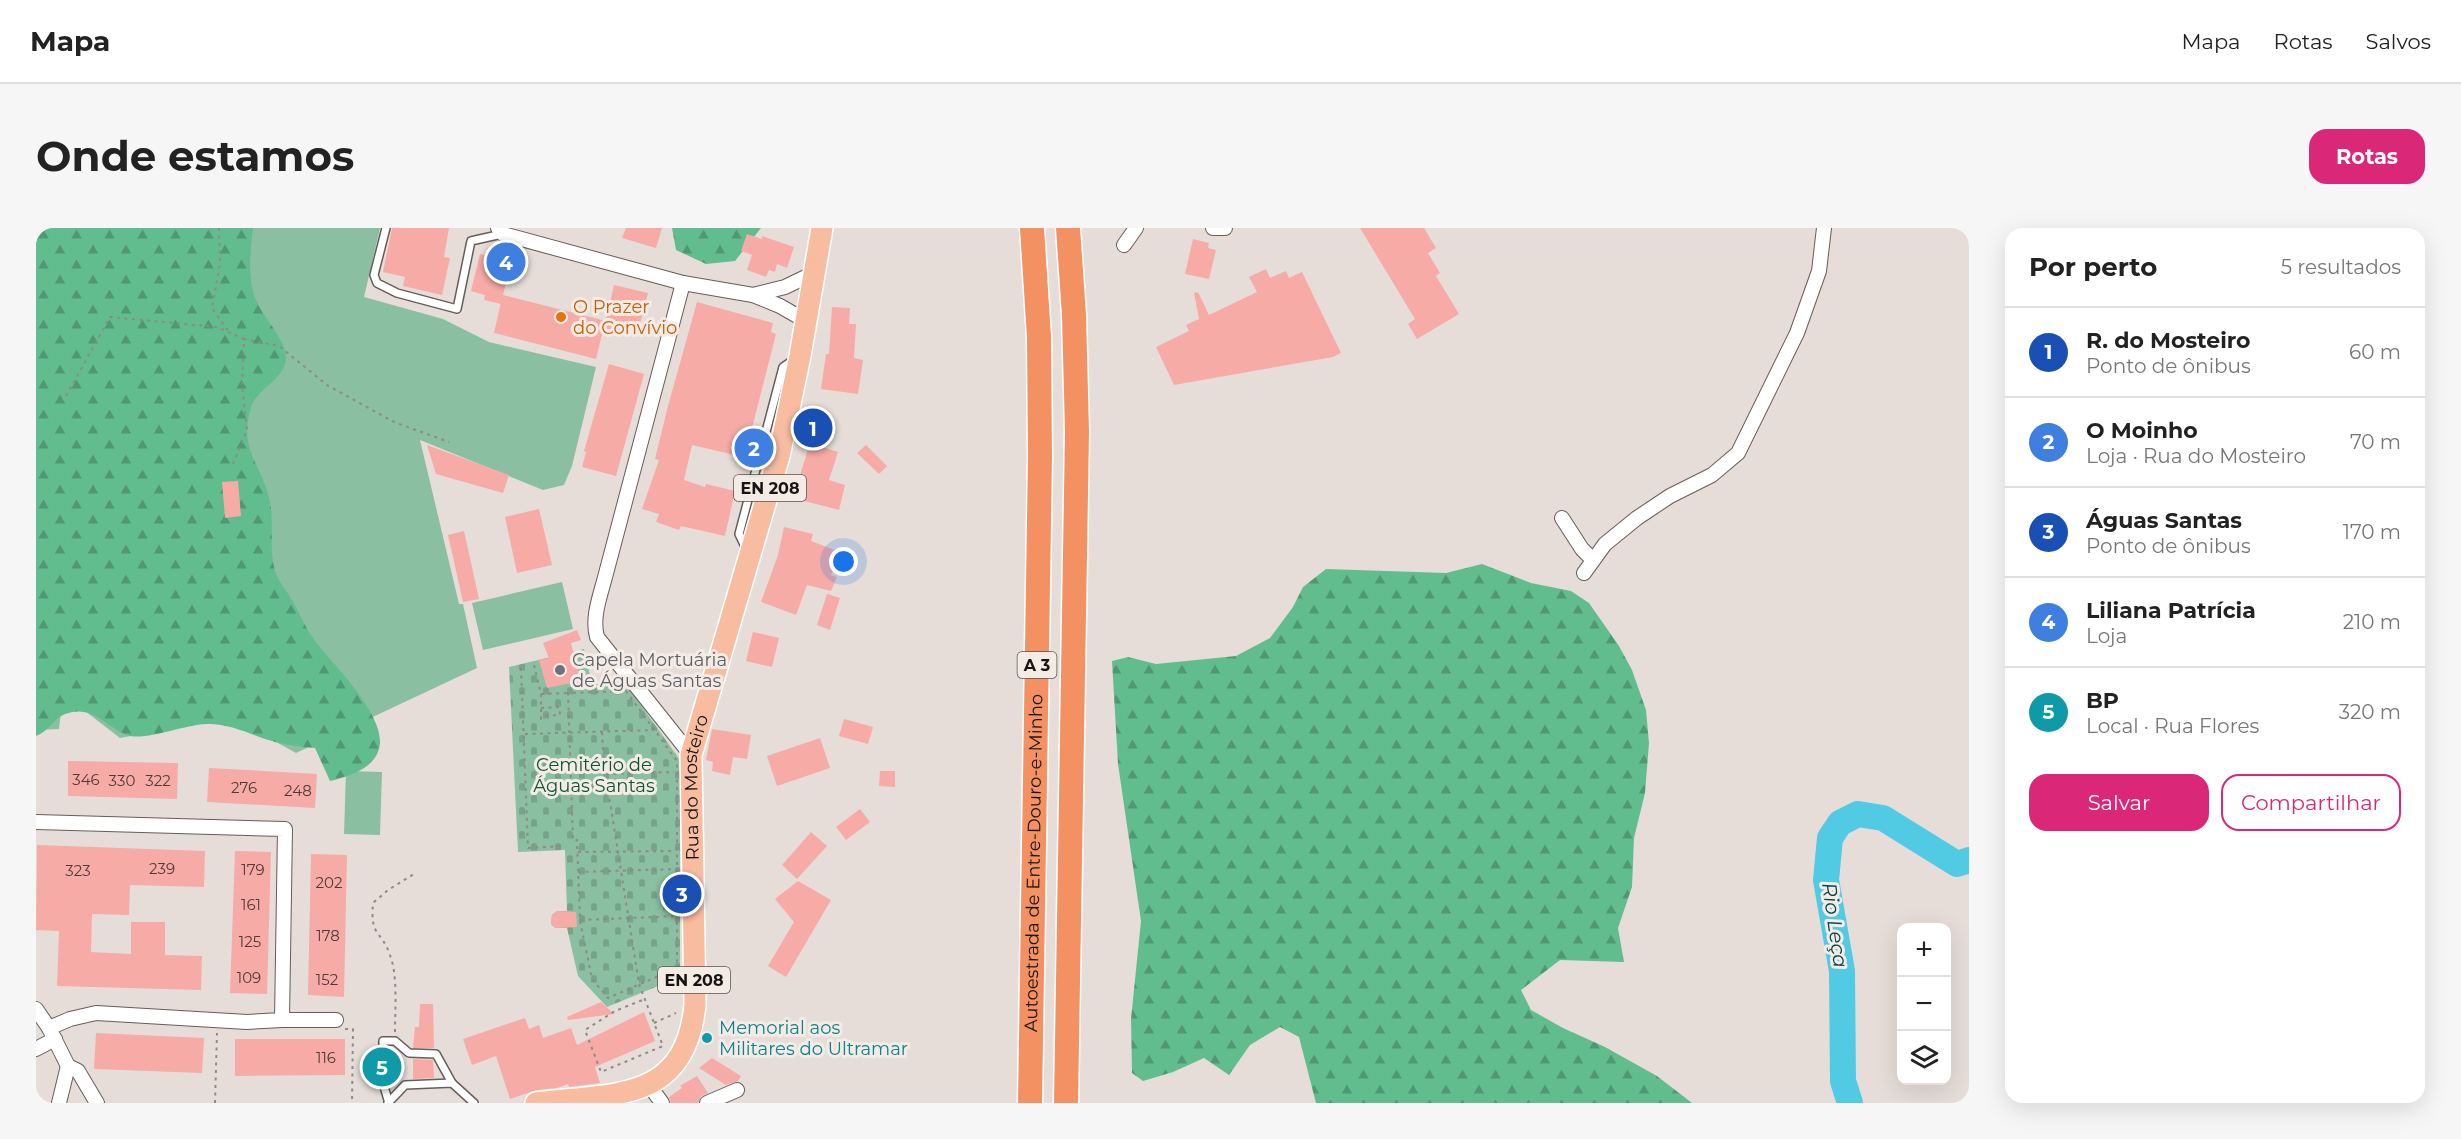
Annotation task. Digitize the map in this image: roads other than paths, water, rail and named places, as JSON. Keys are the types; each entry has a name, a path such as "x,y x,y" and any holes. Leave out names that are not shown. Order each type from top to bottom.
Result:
{"highway":[{"name":"Autoestrada de Entre-Douro-e-Minho","path":"1030,1103 1040,410 1039,337 1032,228"},
{"name":"Autoestrada de Entre-Douro-e-Minho","path":"1066,1103 1077,432 1074,315 1068,228"}],"main road":[{"name":"Rua do Mosteiro","path":"638,1093 665,1075 680,1059 693,1023 695,1005 692,755 779,456 800,356 822,228"},
{"path":"537,1103 638,1093"}],"street":[{"path":"1124,245 1136,228"},
{"path":"1213,228 1225,228"},
{"path":"1584,573 1605,544 1637,518 1670,496 1712,476 1738,453 1797,333 1819,272 1824,228"},
{"path":"501,231 683,283 753,295 780,306 806,321"},
{"path":"753,295 786,287 814,273"},
{"path":"683,283 597,609 595,631 597,637 692,755"},
{"path":"1562,518 1582,549 1593,560"},
{"path":"36,822 285,829 282,1020"},
{"path":"36,1009 52,1033 68,1066 78,1071 97,1103"},
{"path":"36,1049 70,1019 96,1013 247,1022 336,1020"},
{"path":"59,1103 68,1066"},
{"path":"707,1103 737,1090"},
{"path":"638,1093 662,1103"}],"lane":[{"path":"386,228 374,275 377,283 397,293 457,309 471,241 501,231"},
{"path":"388,1102 383,1083 383,1041 395,1041 409,1053 436,1054 452,1083 474,1103"},
{"path":"388,1102 405,1085 452,1083"}],"waterway":[{"name":"Rio Leça","path":"1850,1103 1843,1081 1842,971 1826,880 1830,838 1840,823 1858,814 1883,818 1957,864 1969,860"}],"place":[{"name":"Liliana Patrícia","path":"506,262"},
{"name":"O Prazer do Convívio","path":"561,317"},
{"name":"R. do Mosteiro","path":"813,428"},
{"name":"O Moinho","path":"754,448"},
{"name":"Capela Mortuária de Águas Santas","path":"560,670"},
{"name":"Águas Santas","path":"682,894"},
{"name":"Memorial aos Militares do Ultramar","path":"707,1038"},
{"name":"BP","path":"382,1067"}],"park label":[{"name":"Cemitério de Águas Santas","path":"594,775"}]}
